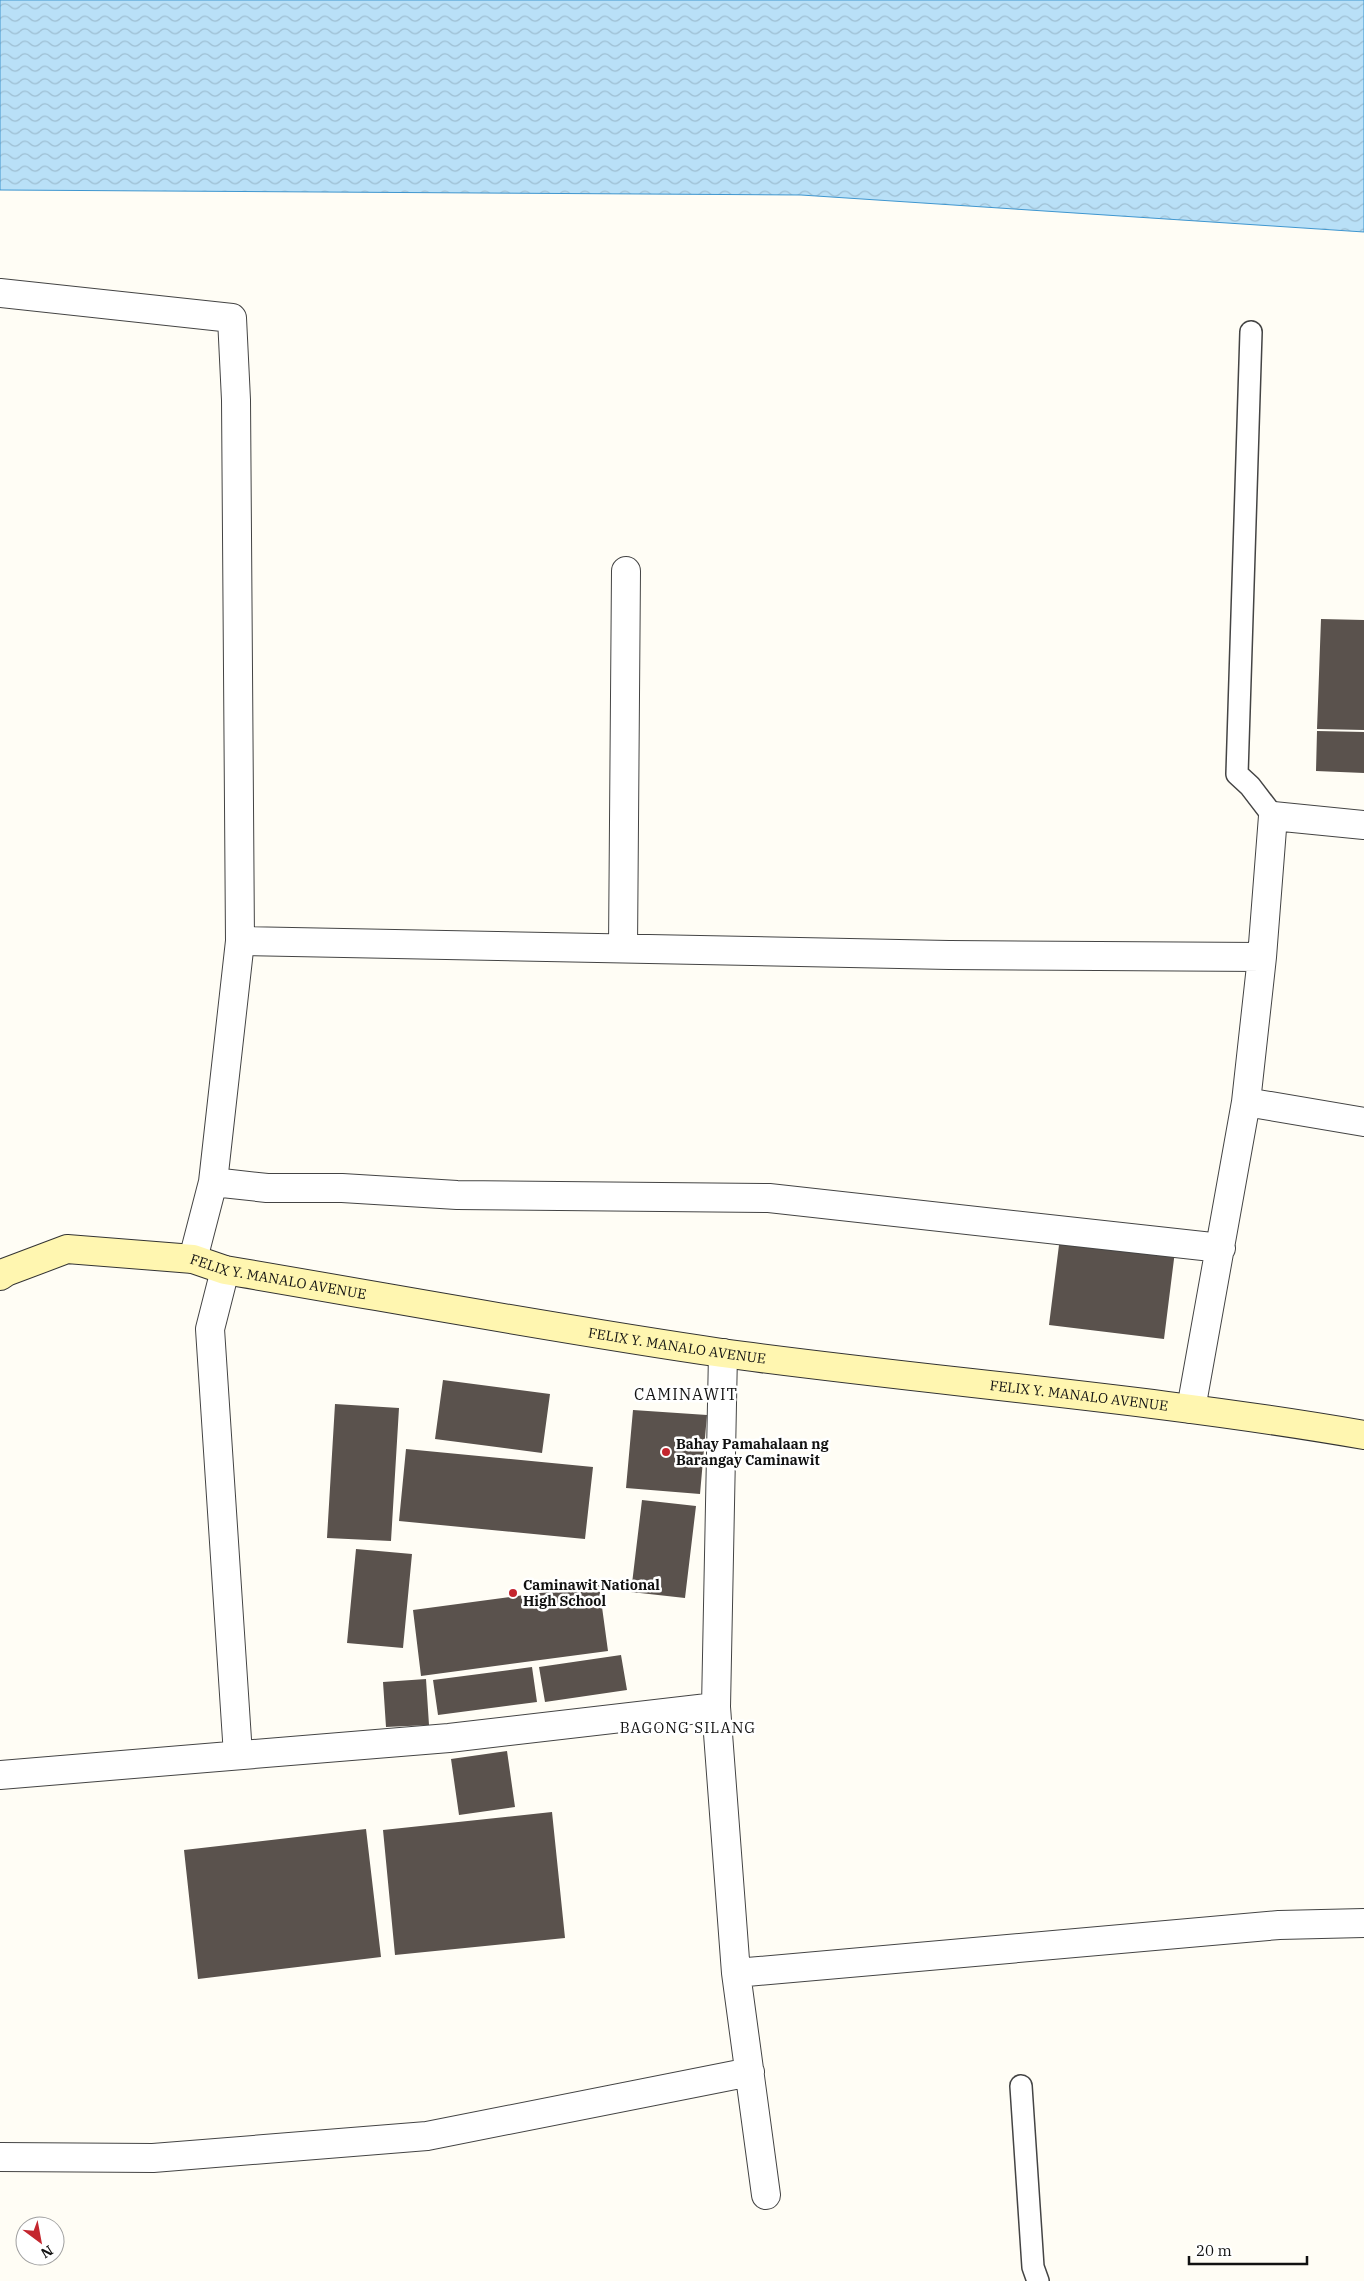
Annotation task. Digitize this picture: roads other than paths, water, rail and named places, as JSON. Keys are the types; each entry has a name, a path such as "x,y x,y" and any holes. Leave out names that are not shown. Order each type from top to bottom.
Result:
{"main road":[{"name":"FELIX Y. MANALO AVENUE","path":"0,1276 66,1249 193,1259 226,1270 583,1332 723,1353 1191,1410 1364,1435"}],"street":[{"path":"0,292 232,318 236,400 240,941 213,1182 193,1259"},
{"path":"623,948 626,571"},
{"path":"1191,1410 1246,1102 1262,958 1273,816 1364,824"},
{"path":"240,941 949,955 1262,958"},
{"path":"1246,1102 1364,1122"},
{"path":"213,1182 267,1188 342,1188 458,1196 769,1198 1221,1248"},
{"path":"226,1270 210,1329 238,1755"},
{"path":"723,1353 716,1707 736,1973 766,2195"},
{"path":"0,1775 450,1738 716,1707"},
{"path":"736,1973 1279,1925 1364,1923"},
{"path":"0,2157 152,2158 427,2136 750,2072"}],"lane":[{"path":"1251,332 1237,774 1250,786 1273,816"},
{"path":"1021,2086 1034,2267 1038,2281"}],"water":[{"path":"0,0 1364,0 1364,232 801,195 0,190"}],"place":[{"name":"Bahay Pamahalaan ng Barangay Caminawit","path":"666,1452"},
{"name":"Caminawit National High School","path":"513,1593"}],"district":[{"name":"CAMINAWIT","path":"686,1394"},
{"name":"BAGONG SILANG","path":"688,1728"}]}
